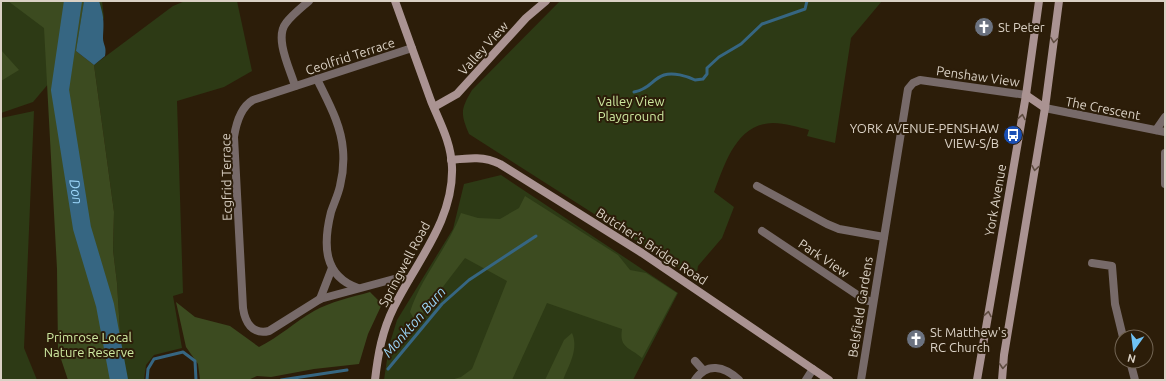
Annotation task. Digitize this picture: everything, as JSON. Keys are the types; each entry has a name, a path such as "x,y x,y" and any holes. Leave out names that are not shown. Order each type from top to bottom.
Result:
{"street":[{"path":"295,86 281,34 286,22 309,1"},
{"name":"Springwell Road","path":"375,380 379,350 384,329 409,279 427,250 445,210 450,192 452,160 446,134 434,107 396,1"},
{"name":"Valley View","path":"434,107 457,94 526,18 546,1"},
{"name":"York Avenue","path":"977,380 1026,95 1039,1"},
{"path":"1002,380 1004,355 1045,108 1059,1"},
{"name":"Ceolfrid Terrace","path":"295,86 413,51"},
{"path":"316,79 336,117 343,149 343,173 340,188 332,211 328,235 330,264 334,274 344,283 358,288"},
{"name":"Belsfield Gardens","path":"861,380 908,89 913,83 920,80 926,81"},
{"name":"Penshaw View","path":"926,81 1026,95"},
{"name":"Ecgfrid Terrace","path":"295,86 249,102 242,112 235,130 244,316 254,330 264,332 269,331 320,299"},
{"path":"1026,95 1045,108"},
{"name":"The Crescent","path":"1045,108 1165,132"},
{"name":"The Crescent","path":"1156,130 1165,117"},
{"path":"1165,153 1165,184"},
{"name":"Butcher's Bridge Road","path":"452,160 478,158 490,159 500,164 642,253 829,380"},
{"path":"757,186 838,229 884,237"},
{"name":"Park View","path":"762,231 865,300 873,302"},
{"path":"1092,263 1112,266 1115,304 1121,329"},
{"path":"320,299 332,268"},
{"path":"320,299 394,279 409,279"},
{"path":"695,361 703,370"},
{"path":"695,380 703,370 711,368 719,368 739,380"},
{"path":"806,380 813,369"},
{"path":"1132,369 1135,380"}],"green space":[{"path":"1,1 102,1 104,18 33,102 1,113"},
{"name":"Primrose Local Nature Reserve","path":"8,1 84,1 76,51 94,65 114,212 113,250 117,283 123,380 68,380 58,350 57,269 44,28"},
{"path":"185,1 237,1 252,71 224,87 177,101 183,293 173,296 182,348 154,355 146,365 144,380 123,380 117,283 113,250 114,212 94,65 173,6"},
{"name":"Valley View Playground","path":"560,1 882,1 851,38 835,143 807,136 809,130 787,124 773,123 760,125 750,130 734,147 714,192 734,207 722,238 698,266 696,279 469,134 464,121 463,111 472,90"},
{"path":"1,50 19,70 1,81"},
{"path":"34,111 24,348 37,380 1,380 1,118"},
{"path":"501,175 678,293 633,380 384,380 389,346 397,320 453,229 464,184"},
{"path":"525,196 618,255 630,270 646,273 677,293 642,358 624,344 621,335 622,329 547,303 512,380 451,380 461,377 472,369 507,281 465,258 416,322 410,312 415,299 456,226 461,213 478,218 500,219 519,208"},
{"path":"370,292 382,304 368,334 359,364 314,369 271,377 257,376 248,380 200,380 198,364 186,347 176,302 195,317 230,326 259,347 320,308 341,300"},
{"path":"572,333 574,339 574,351 563,380 545,380 564,340"}],"water":[{"path":"84,1 99,1 103,15 103,40 106,50 105,56 94,65 76,51"}],"waterway":[{"name":"Don","path":"73,1 60,90 82,228 105,305 119,380"},
{"name":"Monkton Burn","path":"634,92 644,89 660,77 668,74 680,75 695,80 703,79 707,74 707,68 719,57 741,44 762,24 805,9 807,1"},
{"name":"Monkton Burn","path":"388,369 442,304 469,280 536,236"},
{"name":"Monkton Burn","path":"147,380 148,369 154,359 183,352 195,361 196,380"},
{"name":"Monkton Burn","path":"281,380 347,370"}],"place":[{"name":"St Peter","path":"984,27"},
{"name":"YORK AVENUE-PENSHAW VIEW-S/B","path":"1013,135"},
{"name":"St Matthew's RC Church","path":"916,339"}]}
